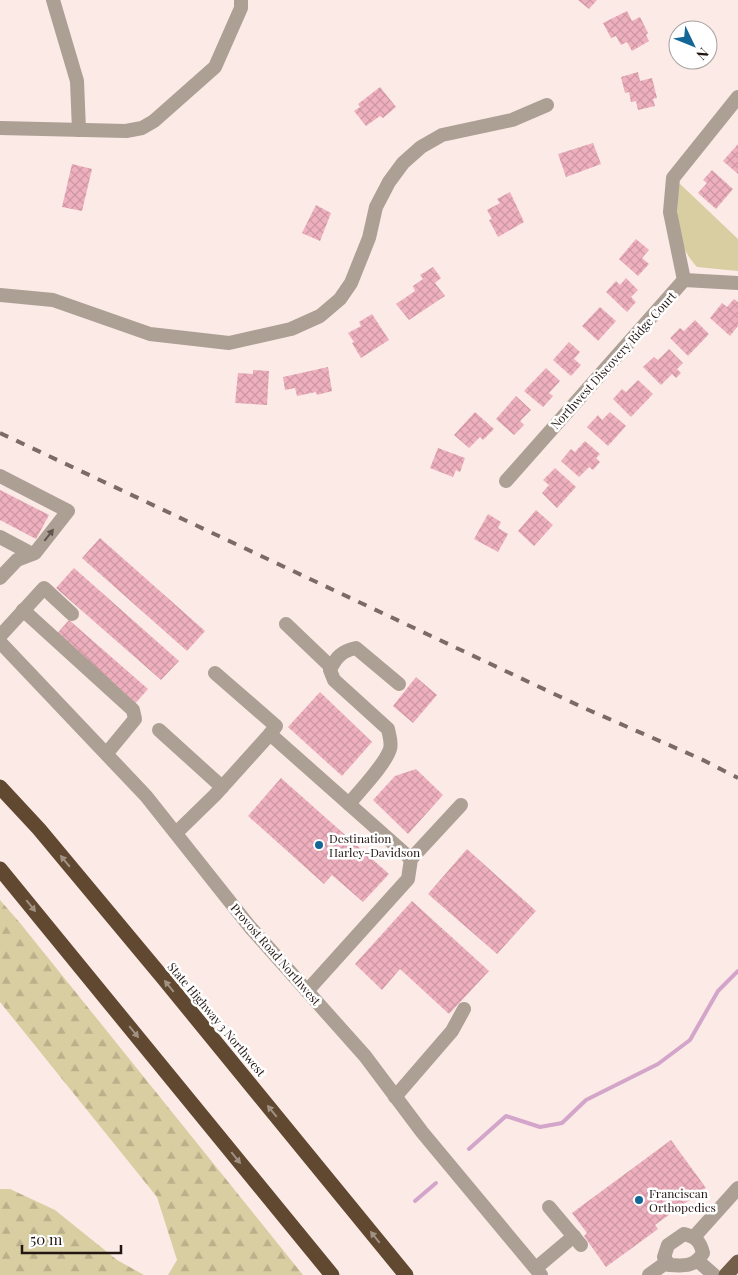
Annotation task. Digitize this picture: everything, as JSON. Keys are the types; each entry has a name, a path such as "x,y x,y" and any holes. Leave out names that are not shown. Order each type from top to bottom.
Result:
{"highway":[{"name":"State Highway 3 Northwest","path":"0,787 39,830 145,957 406,1275"},
{"path":"0,868 332,1275"}],"main road":[{"path":"726,1275 738,1262"}],"street":[{"path":"53,0 77,81 79,130"},
{"path":"0,128 126,131 142,128 154,121 215,67 241,8 241,0"},
{"path":"684,280 670,212 673,178 738,97"},
{"path":"0,294 53,300 150,334 229,343 291,329 320,316 340,299 351,283 369,238 376,207 389,182 403,163 421,147 442,135 512,120 547,105"},
{"name":"Northwest Discovery Ridge Court","path":"506,481 684,280 738,282"},
{"path":"0,476 68,511 32,554 17,560 0,578"},
{"path":"0,537 32,554"},
{"path":"0,636 44,588 72,614"},
{"path":"23,610 133,710 135,719 131,726 107,754"},
{"path":"286,624 331,667"},
{"name":"Provost Road Northwest","path":"0,642 146,796 250,927 365,1056 422,1132 539,1272"},
{"path":"349,804 382,762 390,749 390,740 388,729 334,680 330,670 331,667 336,658 346,650 356,648 399,684"},
{"path":"176,833 222,787 276,726 215,673"},
{"path":"159,730 222,787"},
{"path":"270,734 411,859"},
{"path":"307,991 408,879 411,859 460,805"},
{"path":"395,1097 452,1031 464,1009"},
{"path":"694,1237 738,1188"},
{"path":"539,1272 577,1241 550,1207"},
{"path":"684,1234 694,1237 700,1243 702,1253 698,1261 687,1266 669,1265 664,1257 668,1245 684,1234"},
{"path":"698,1261 714,1275"},
{"path":"649,1275 667,1262"}],"green space":[{"path":"679,183 738,239 738,271 697,267 690,258 680,238 678,228"},
{"path":"0,900 303,1275 168,1275 177,1260 157,1197 0,1002"},
{"path":"0,1189 10,1189 55,1210 117,1260 144,1275 0,1275"}],"building":[{"path":"578,0 597,0 589,9"},
{"path":"627,11 632,21 640,17 648,33 646,35 649,41 632,51 627,42 621,45 616,36 611,38 603,23"},
{"path":"638,72 640,81 652,78 657,98 653,99 655,106 638,110 636,101 631,102 629,92 625,93 621,77"},
{"path":"380,87 396,107 383,118 380,116 366,126 354,111 360,107 358,104"},
{"path":"593,143 601,164 566,177 558,154"},
{"path":"738,144 738,174 723,161"},
{"path":"72,164 92,169 82,211 62,207"},
{"path":"712,170 733,189 716,209 698,193 707,183 703,180"},
{"path":"510,192 524,222 498,237 489,220 492,219 487,210 500,203 497,199"},
{"path":"316,205 331,213 320,241 302,233"},
{"path":"636,239 649,250 642,258 649,264 638,276 619,259"},
{"path":"433,267 441,278 435,283 445,296 409,320 396,304 415,291 413,286 423,279 420,275"},
{"path":"626,278 638,290 631,297 636,302 627,312 606,292 616,281 620,285"},
{"path":"734,299 738,302 738,326 730,336 710,318 722,303 727,307"},
{"path":"600,307 616,321 598,341 582,326"},
{"path":"372,314 389,340 361,358 348,333 361,326 359,322"},
{"path":"695,320 709,334 688,356 670,338 680,328 684,331"},
{"path":"569,342 580,352 574,359 581,365 571,376 553,360"},
{"path":"669,349 683,363 677,369 681,373 676,378 672,374 661,385 643,367 654,357 658,360"},
{"path":"328,367 332,391 317,395 316,392 297,396 295,388 285,390 283,377"},
{"path":"546,368 560,381 549,393 553,396 543,407 524,391"},
{"path":"253,370 269,371 267,405 235,403 238,373 253,374"},
{"path":"638,380 653,394 631,417 613,399 622,389 626,392"},
{"path":"516,396 531,410 520,421 524,425 514,435 496,419"},
{"path":"475,412 494,429 483,440 480,437 469,448 454,435"},
{"path":"610,412 626,426 608,446 587,427 598,415 602,420"},
{"path":"585,441 600,454 596,458 600,462 593,470 589,467 579,477 561,461 571,449 575,452"},
{"path":"438,448 465,458 460,472 456,470 453,477 430,468"},
{"path":"555,468 576,487 557,508 542,493 549,485 543,480"},
{"path":"0,490 49,515 36,539 0,520"},
{"path":"536,510 553,525 534,546 518,531"},
{"path":"488,514 501,522 498,528 508,534 498,552 474,539"},
{"path":"100,538 205,631 187,651 82,558"},
{"path":"74,568 179,661 161,680 56,588"},
{"path":"69,620 148,689 133,706 54,637"},
{"path":"416,677 437,695 413,723 393,706"},
{"path":"320,692 372,742 342,776 288,727"},
{"path":"416,769 443,795 408,834 373,800 395,776"},
{"name":"Destination Harley-Davidson","path":"281,778 389,874 363,902 332,875 324,884 248,816"},
{"path":"467,849 536,911 497,954 428,894"},
{"path":"412,901 489,971 449,1014 400,969 382,990 355,964"},
{"name":"Franciscan Orthopedics","path":"671,1140 706,1188 655,1225 658,1229 606,1267 584,1236 587,1233 572,1213"}],"waterway":[{"path":"469,1149 506,1116 540,1127 562,1123 586,1100 658,1064 690,1040 718,991 738,971"},
{"path":"415,1201 436,1183"}],"railway":[{"path":"0,433 584,708 701,759 738,778"}],"place":[{"name":"Destination Harley-Davidson","path":"319,845"},
{"name":"Franciscan Orthopedics","path":"639,1200"}]}
